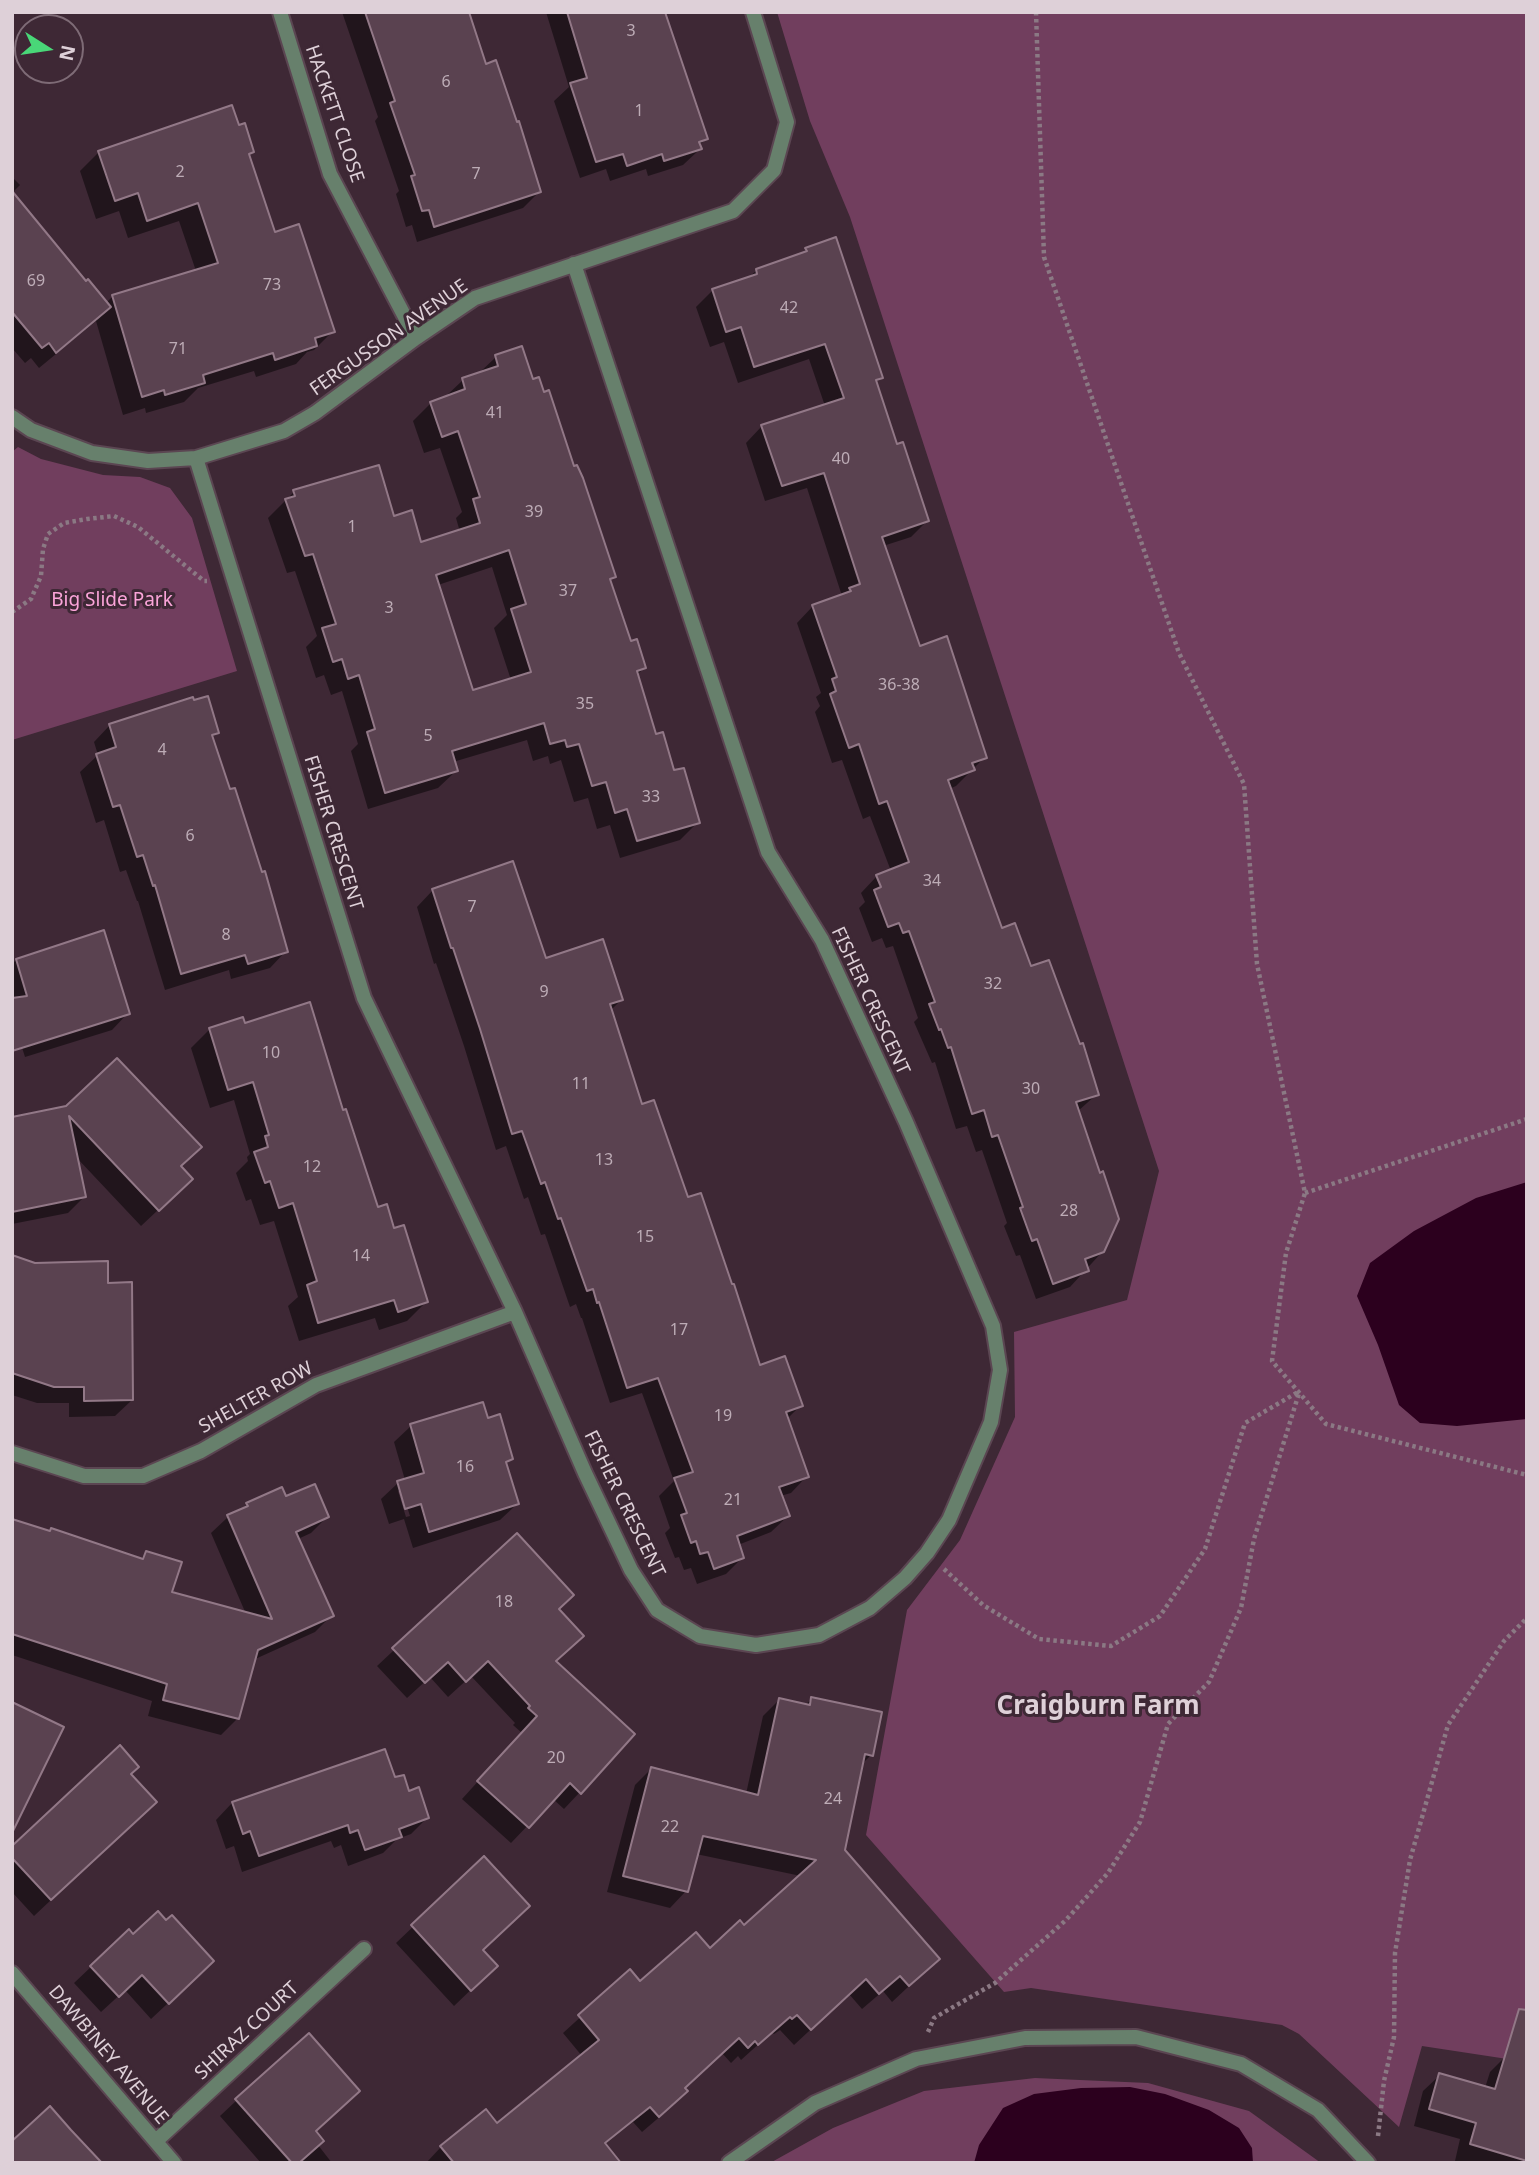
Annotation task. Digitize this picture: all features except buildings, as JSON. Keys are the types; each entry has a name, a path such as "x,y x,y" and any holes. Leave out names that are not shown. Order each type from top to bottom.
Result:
{"street":[{"name":"HACKETT CLOSE","path":"280,12 330,174 416,338"},
{"name":"FERGUSSON AVENUE","path":"12,417 31,430 92,453 148,461 196,458 284,431 315,414 416,338 475,298 733,211 774,170 787,122 753,12"},
{"name":"FISHER CRESCENT","path":"196,458 364,998 515,1312 585,1473 631,1570 657,1610 700,1636 756,1645 819,1635 870,1608 905,1578 927,1553 949,1520 991,1422 1000,1370 993,1326 906,1122 822,940 768,852 574,264"},
{"name":"SHELTER ROW","path":"12,1453 84,1476 144,1476 201,1451 316,1385 515,1312"},
{"name":"SHIRAZ COURT","path":"156,2141 364,1949"},
{"name":"DAWBINEY AVENUE","path":"12,1973 174,2163"},
{"path":"729,2163 816,2103 916,2059 1025,2038 1136,2037 1241,2064 1318,2109 1368,2163"}],"path":[{"path":"1035,12 1044,257 1179,653 1244,784 1257,964 1305,1193 1286,1254 1272,1361 1326,1424 1527,1475"},
{"path":"12,612 31,598 41,576 43,549 48,534 64,523 87,519 114,516 138,527 204,581 232,575"},
{"path":"1305,1193 1527,1119"},
{"path":"927,1553 983,1605 1038,1639 1111,1646 1160,1616 1205,1549 1245,1423 1299,1392"},
{"path":"916,2059 934,2018 995,1983 1066,1920 1108,1873 1140,1822 1168,1724 1209,1682 1241,1608 1254,1539 1299,1392"},
{"path":"1377,2149 1384,2081 1394,2037 1395,1953 1410,1860 1448,1724 1504,1641 1527,1618"}],"green space":[{"path":"777,12 1527,12 1527,2062 1422,2046 1399,2127 1299,2034 1282,2025 1031,1988 1004,1992 866,1835 907,1610 960,1540 1015,1417 1014,1332 1127,1300 1159,1171 850,217 810,121"},
{"name":"Big Slide Park","path":"18,447 41,459 103,475 140,477 170,488 192,518 237,671 12,740 12,452"},
{"path":"1035,2078 1148,2083 1249,2111 1321,2163 770,2163 833,2128 924,2091"}],"shaded area":[{"path":"1527,1182 1527,1419 1457,1426 1420,1423 1399,1405 1357,1296 1370,1263 1414,1231 1476,1198"},
{"path":"1130,2087 1165,2094 1209,2110 1239,2128 1252,2148 1253,2163 974,2163 979,2145 1003,2108 1034,2094 1081,2088"}],"district":[{"name":"Craigburn Farm","path":"1098,1707"}]}
